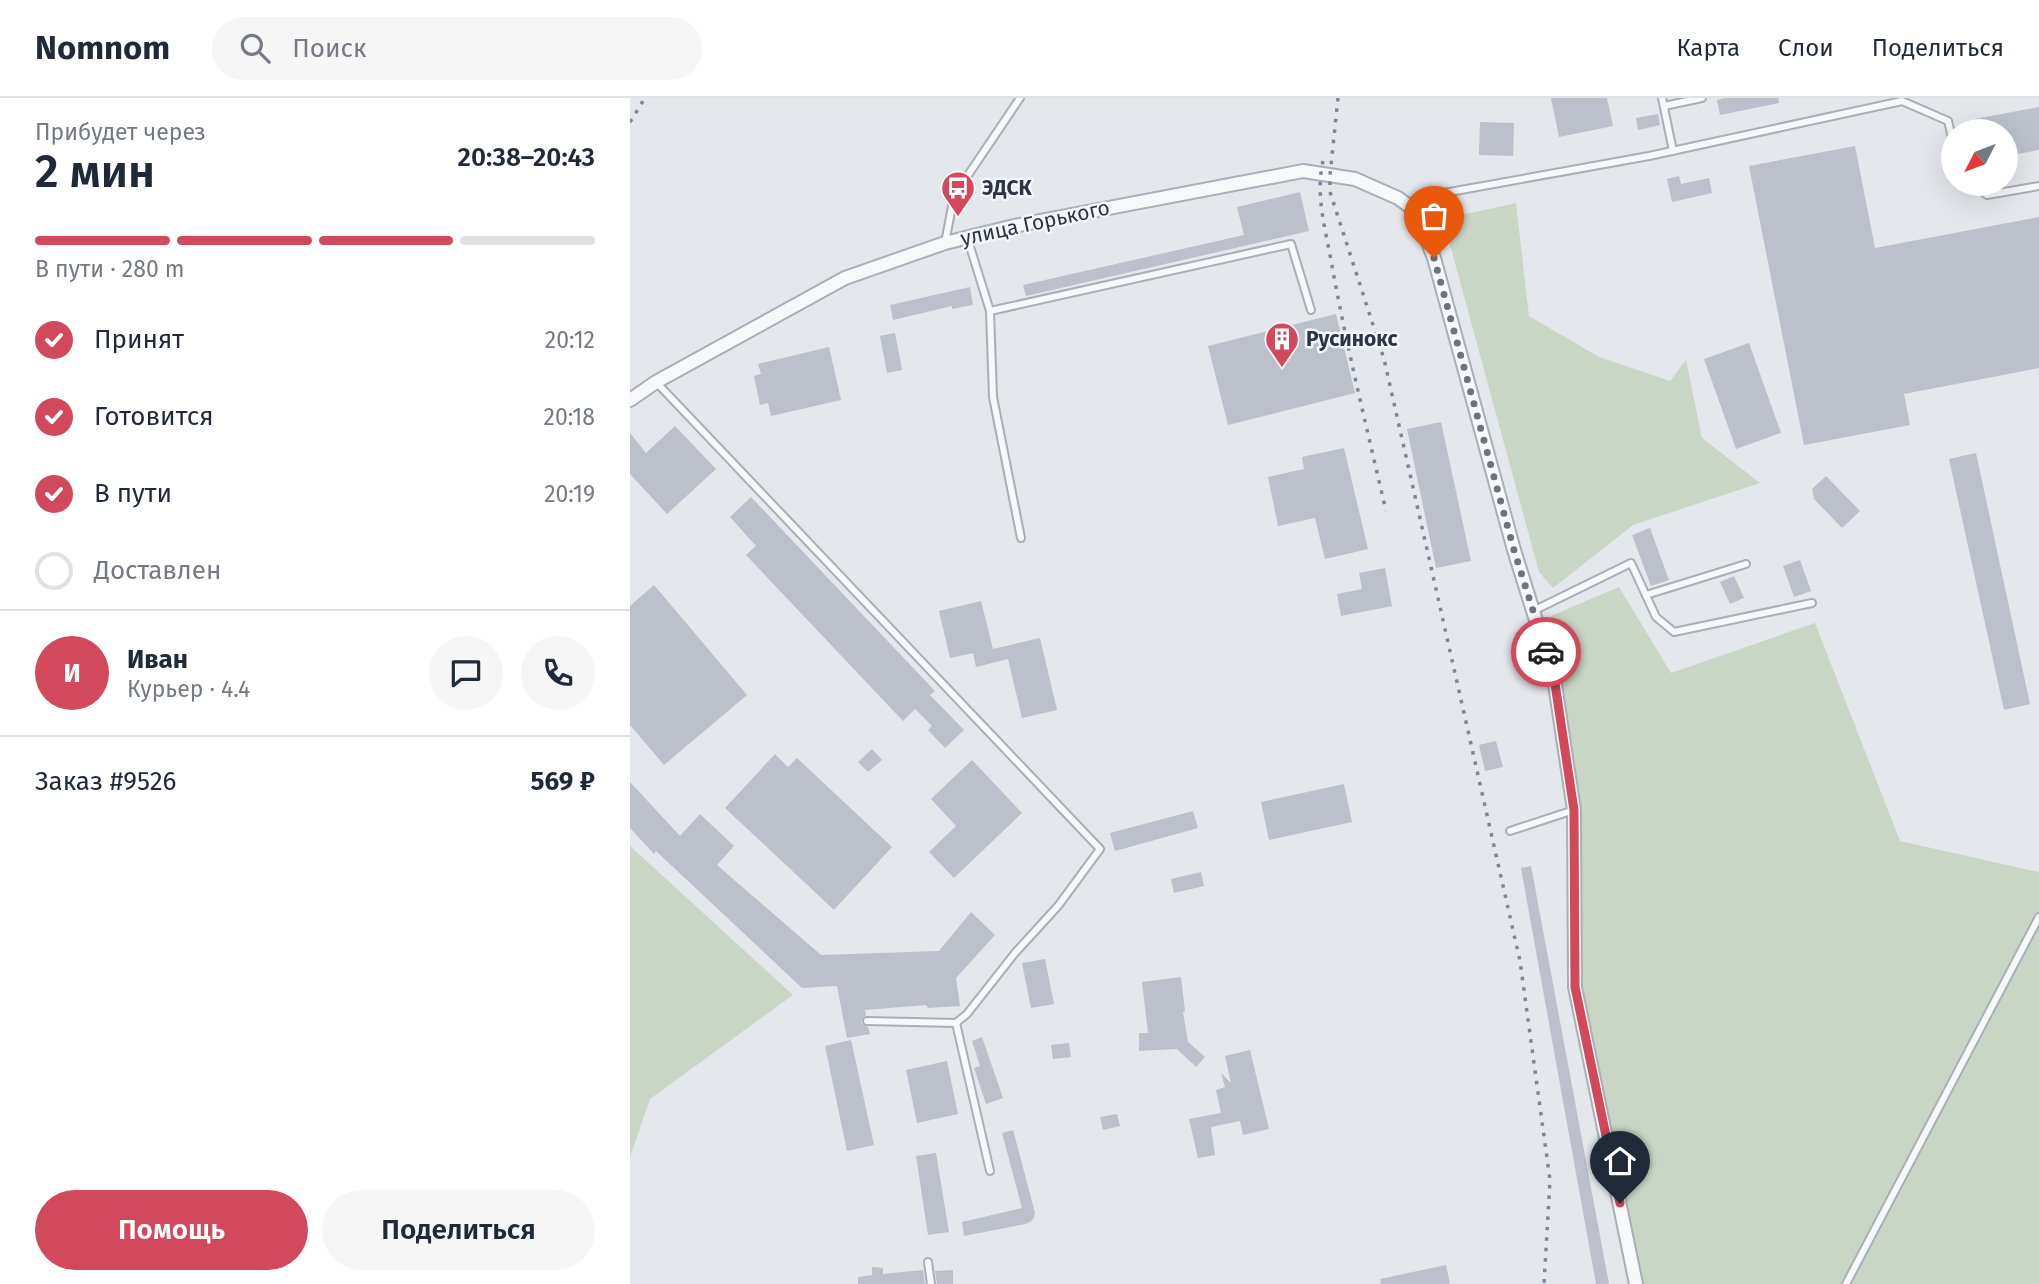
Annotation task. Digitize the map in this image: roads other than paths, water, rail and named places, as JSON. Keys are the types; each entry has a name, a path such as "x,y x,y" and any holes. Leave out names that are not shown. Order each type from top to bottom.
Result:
{"street":[{"name":"улица Горького","path":"630,400 656,382 845,278 967,237 1303,171 1355,179 1398,198 1416,211"},
{"path":"1416,211 1434,258 1514,550 1554,677 1574,810 1575,987 1636,1284"}],"lane":[{"path":"946,243 954,196 1020,98"},
{"path":"1673,151 1663,102 1702,98"},
{"path":"1416,211 1433,195 1673,151 1902,101 1943,119"},
{"path":"2018,190 2039,186"},
{"path":"967,237 990,312 993,397 1021,538"},
{"path":"990,312 1291,244 1311,310"},
{"path":"656,382 1100,849 1058,906 1014,953 967,1014 956,1023 867,1021"},
{"path":"1533,611 1632,563 1656,617 1674,632 1812,603"},
{"path":"1646,595 1746,564"},
{"path":"1510,831 1574,810"},
{"path":"1846,1284 2039,917"},
{"path":"956,1023 990,1171"},
{"path":"928,1262 931,1284"}],"railway":[{"path":"630,122 645,98"},
{"path":"1338,98 1330,192 1384,359 1520,961 1550,1180 1544,1284"},
{"path":"1323,161 1320,187 1324,227 1386,511"}],"place":[{"name":"ЭДСК","path":"958,218"},
{"name":"Русинокс","path":"1282,369"}]}
